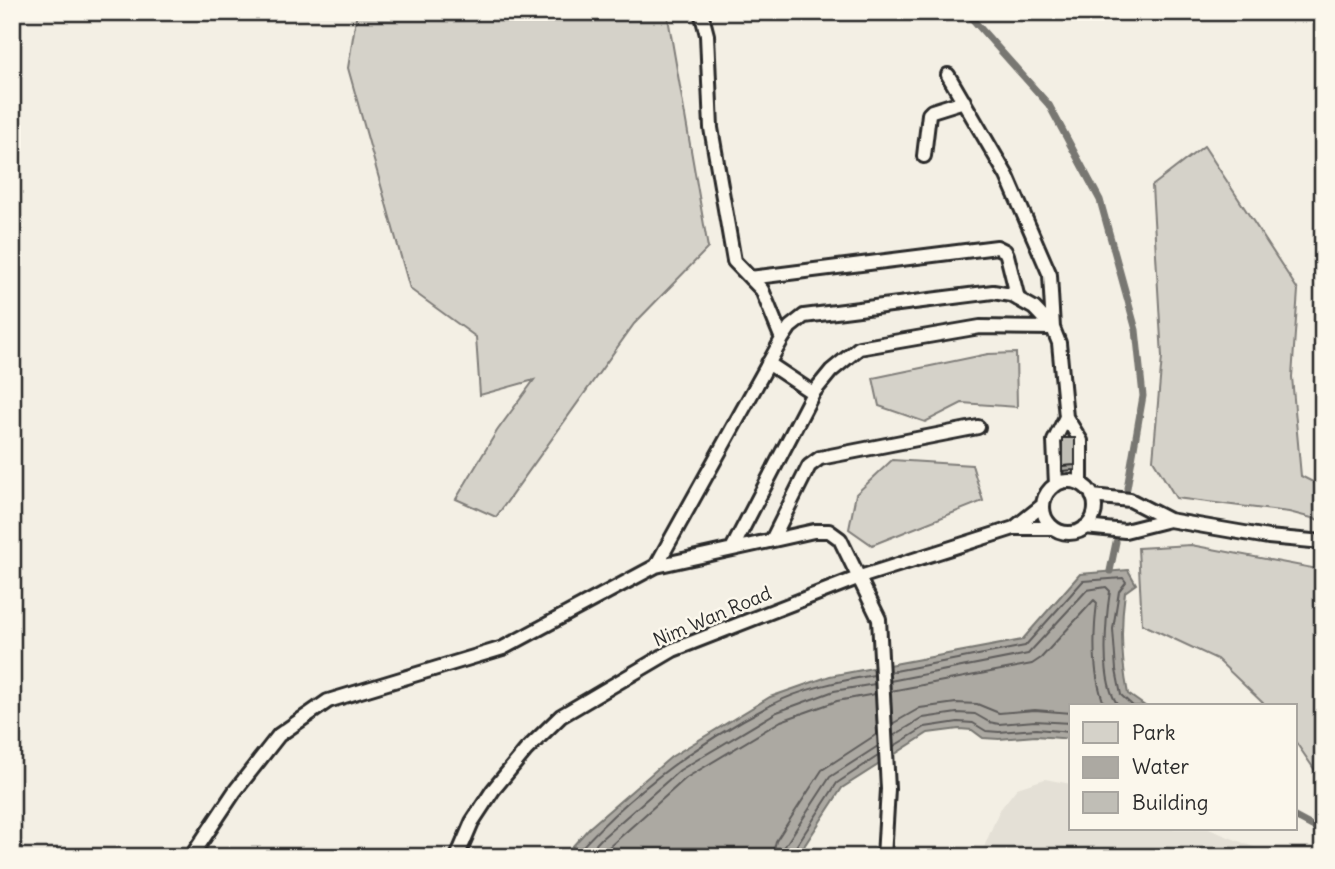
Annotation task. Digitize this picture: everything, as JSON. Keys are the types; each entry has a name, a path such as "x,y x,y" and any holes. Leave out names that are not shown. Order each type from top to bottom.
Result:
{"lane":[{"path":"701,12 708,35 711,128 734,261 762,290 782,339"},
{"path":"948,75 1007,176 1050,275 1053,328 1059,343 1066,417 1081,441 1081,484"},
{"path":"924,156 929,114 964,101"},
{"path":"750,278 997,247 1007,255 1018,299"},
{"path":"656,566 782,339 790,327 804,316 993,292 1011,295 1034,308 1053,328"},
{"path":"732,549 813,393 831,371 859,348 980,327 1053,328"},
{"path":"768,363 813,393"},
{"path":"1066,417 1054,441 1056,485 1064,481 1081,484 1092,496 1094,513 1085,527"},
{"path":"772,540 809,466 820,458 978,427"},
{"name":"Nim Wan Road","path":"1014,528 1043,505 1045,497 1056,485"},
{"name":"Nim Wan Road","path":"1092,496 1130,500 1169,520 1268,537 1323,542"},
{"path":"1043,505 1044,514 1053,528"},
{"name":"Nim Wan Road","path":"457,857 472,822 493,790 526,750 561,716 673,650 860,577 1014,528 1053,528 1069,533 1085,527 1125,531 1169,520"},
{"path":"191,857 235,791 279,735 328,701 503,648 656,566 829,530 841,538 880,619 887,789 884,857"}],"shaded area":[{"path":"1045,779 1069,784 1069,830 1211,830 1278,857 980,857 999,811 1017,788"}],"green space":[{"path":"357,12 667,12 708,248 634,324 496,517 456,499 497,431 534,380 480,395 476,337 410,289 348,68"},
{"path":"1204,146 1298,290 1292,377 1301,476 1323,487 1323,521 1289,512 1176,498 1153,460 1162,357 1152,186"},
{"path":"1016,353 1017,407 962,403 925,422 879,406 873,378 988,354"},
{"path":"892,460 972,465 983,501 872,545 849,529 856,494"},
{"path":"1191,545 1323,570 1323,782 1296,742 1296,704 1264,704 1217,659 1142,624 1138,548"}],"water":[{"path":"1128,570 1136,584 1125,592 1122,643 1128,694 1142,704 1069,704 1069,739 1036,736 983,738 972,730 959,729 928,733 842,788 797,857 563,857 589,828 671,757 770,697 830,676 1022,640 1080,574"}],"building":[{"path":"1062,438 1075,438 1075,465 1062,466"}],"waterway":[{"path":"966,12 1049,105 1100,200 1136,330 1143,396 1127,488"},
{"path":"1110,571 1116,542"},
{"path":"1296,818 1323,832"}]}
